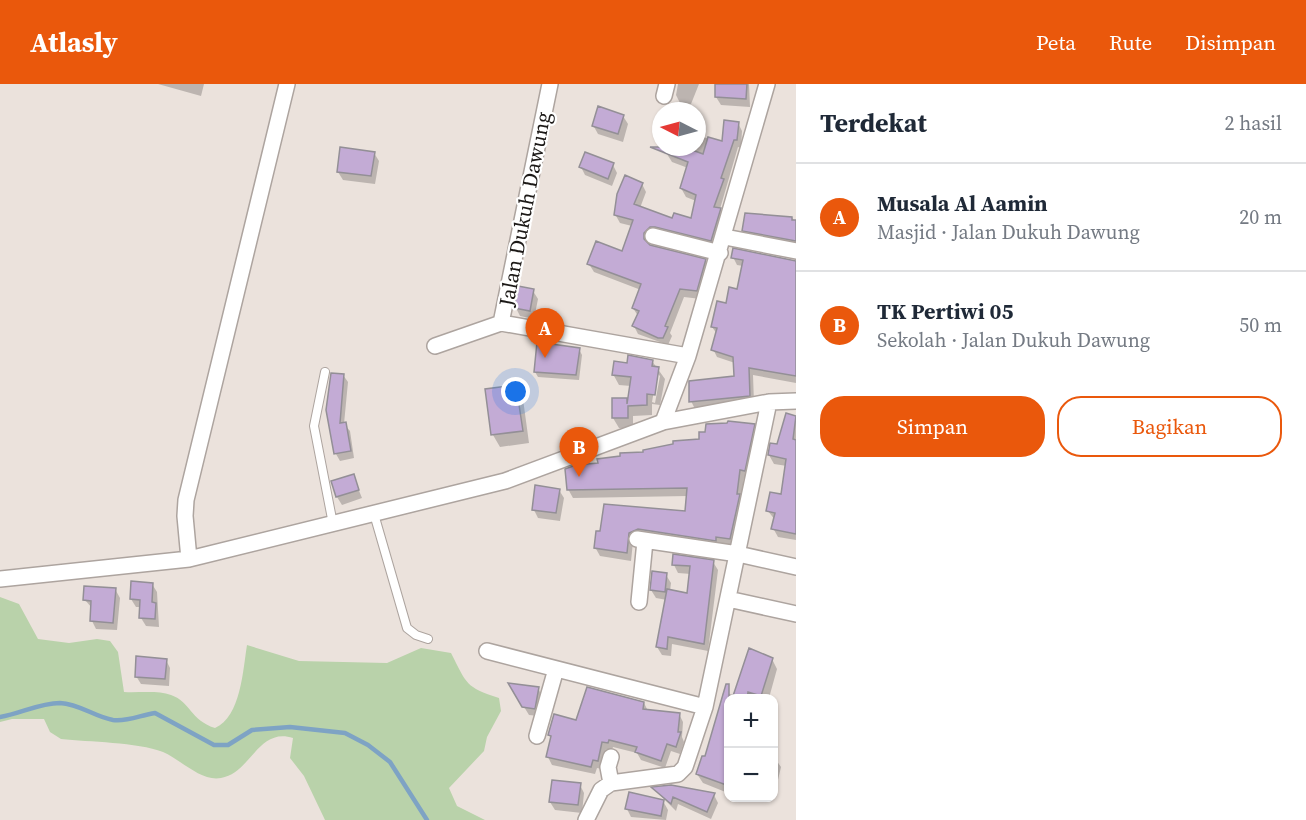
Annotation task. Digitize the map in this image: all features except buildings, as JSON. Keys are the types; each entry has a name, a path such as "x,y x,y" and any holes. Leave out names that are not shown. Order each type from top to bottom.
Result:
{"street":[{"path":"189,559 184,516 186,500 287,84"},
{"name":"Jalan Dukuh Dawung","path":"550,84 501,323 688,356"},
{"path":"663,422 688,356 725,237 767,84"},
{"path":"653,236 720,253"},
{"path":"725,237 796,251"},
{"path":"435,346 501,323"},
{"path":"0,579 189,559 505,481 663,422 769,402 796,401"},
{"path":"586,820 601,790 611,783 681,773 686,767 705,707 769,402"},
{"path":"639,602 641,540 738,554 796,567"},
{"path":"728,599 796,614"},
{"path":"487,651 705,707"},
{"path":"537,736 556,669"},
{"path":"611,757 608,769 611,783"}],"lane":[{"path":"325,372 314,426 333,524"},
{"path":"374,514 407,628 411,633 428,639"}],"green space":[{"path":"0,597 19,604 38,639 69,643 97,639 110,641 118,652 124,692 166,693 178,698 195,716 215,728 224,722 235,703 242,679 247,645 299,661 387,663 421,648 451,653 468,683 479,691 499,698 501,711 487,737 484,751 449,788 457,806 485,820 325,820 304,776 290,758 293,738 281,736 271,739 240,768 221,778 213,778 198,773 170,755 152,749 127,744 61,739 50,732 44,719 12,719 0,722"}],"waterway":[{"path":"0,717 60,703 113,720 155,713 214,745 228,745 252,730 290,727 345,733 368,745 390,762 427,820"}],"place":[{"name":"Musala Al Aamin","path":"545,358"},
{"name":"TK Pertiwi 05","path":"579,477"}]}
